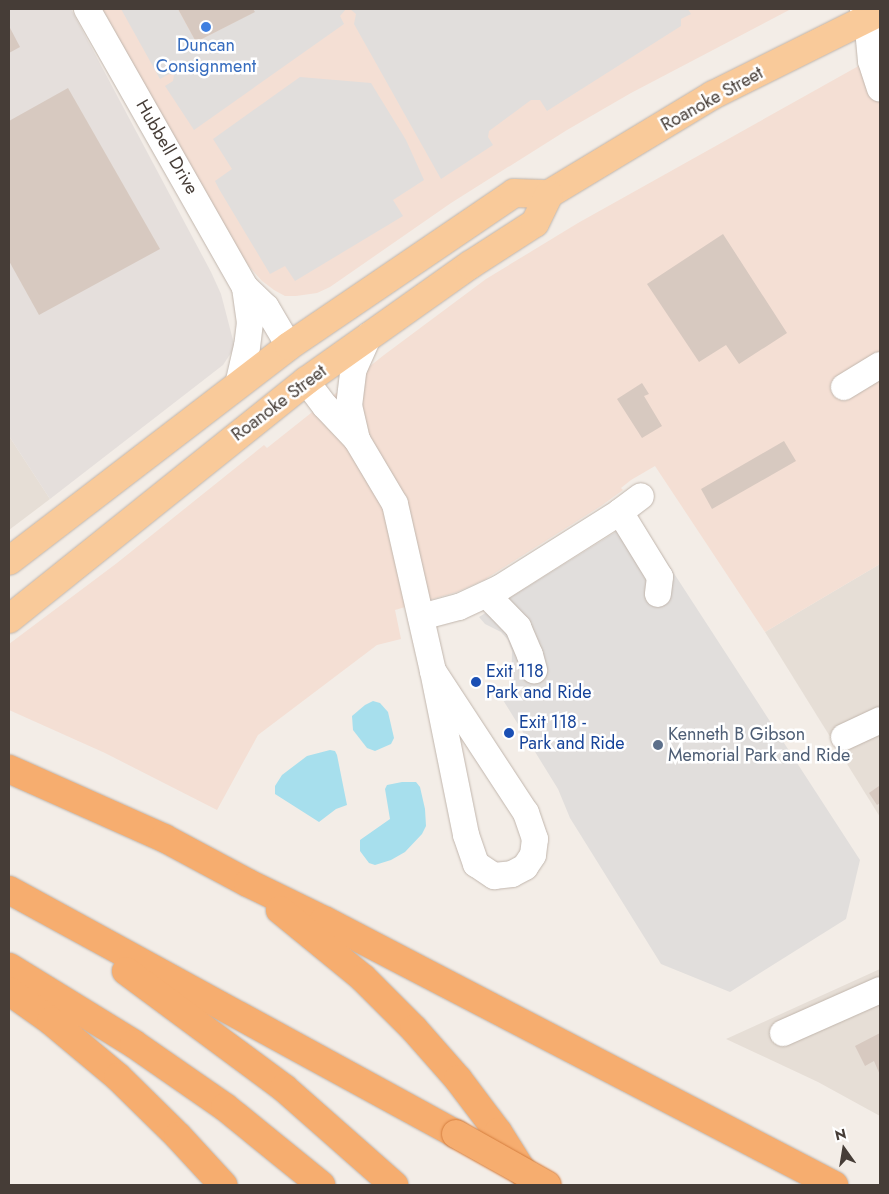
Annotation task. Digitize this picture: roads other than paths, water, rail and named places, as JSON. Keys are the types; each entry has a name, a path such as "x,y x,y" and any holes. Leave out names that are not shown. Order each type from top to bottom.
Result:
{"highway":[{"path":"9,755 26,766 36,779"},
{"path":"9,769 36,779 164,838 834,1185"},
{"path":"248,883 364,978 414,1029 458,1080 498,1132 532,1185"},
{"path":"9,891 547,1185"},
{"path":"9,891 167,1000 284,1088 394,1185"},
{"path":"9,967 134,1044 224,1107 321,1185"},
{"path":"9,991 51,1021 118,1077 178,1136 223,1185"}],"main road":[{"name":"Roanoke Street","path":"9,619 306,381 369,335 534,223 549,194 713,95 870,13"},
{"path":"9,561 289,346 428,250 514,193 549,194"},
{"path":"306,381 308,361 319,344 414,275 428,250"},
{"path":"150,505 159,483 174,465 279,381 286,370 289,346"}],"street":[{"name":"Hubbell Drive","path":"87,9 245,287 266,308 289,346"},
{"path":"870,13 871,61 880,89"},
{"name":"Hubbell Drive","path":"238,385 247,347 250,323 245,287"},
{"path":"357,440 349,406 353,371 369,335"},
{"path":"844,387 880,364"},
{"path":"306,381 325,406 357,440 395,504 433,671 466,835 476,864 494,876 512,874 525,867 533,855 535,838 526,813 433,671"},
{"path":"421,617 459,606 487,595 620,512 641,496"},
{"path":"620,512 660,577 658,594"},
{"path":"487,595 518,627 534,670"},
{"path":"844,737 880,720"},
{"path":"782,1033 880,990"}],"water":[{"path":"373,701 380,703 388,712 394,738 391,744 375,751 367,748 353,730 352,716"},
{"path":"330,750 335,751 337,755 347,805 336,809 319,822 275,794 275,786 282,775 307,756"},
{"path":"416,782 420,787 425,809 426,826 422,834 405,852 391,860 375,865 369,863 360,851 360,840 390,819 385,789 387,785"}],"place":[{"name":"Duncan Consignment","path":"206,27"},
{"name":"Exit 118 Park and Ride","path":"476,682"},
{"name":"Exit 118 - Park and Ride","path":"509,733"},
{"name":"Kenneth B Gibson Memorial Park and Ride","path":"658,745"}]}
